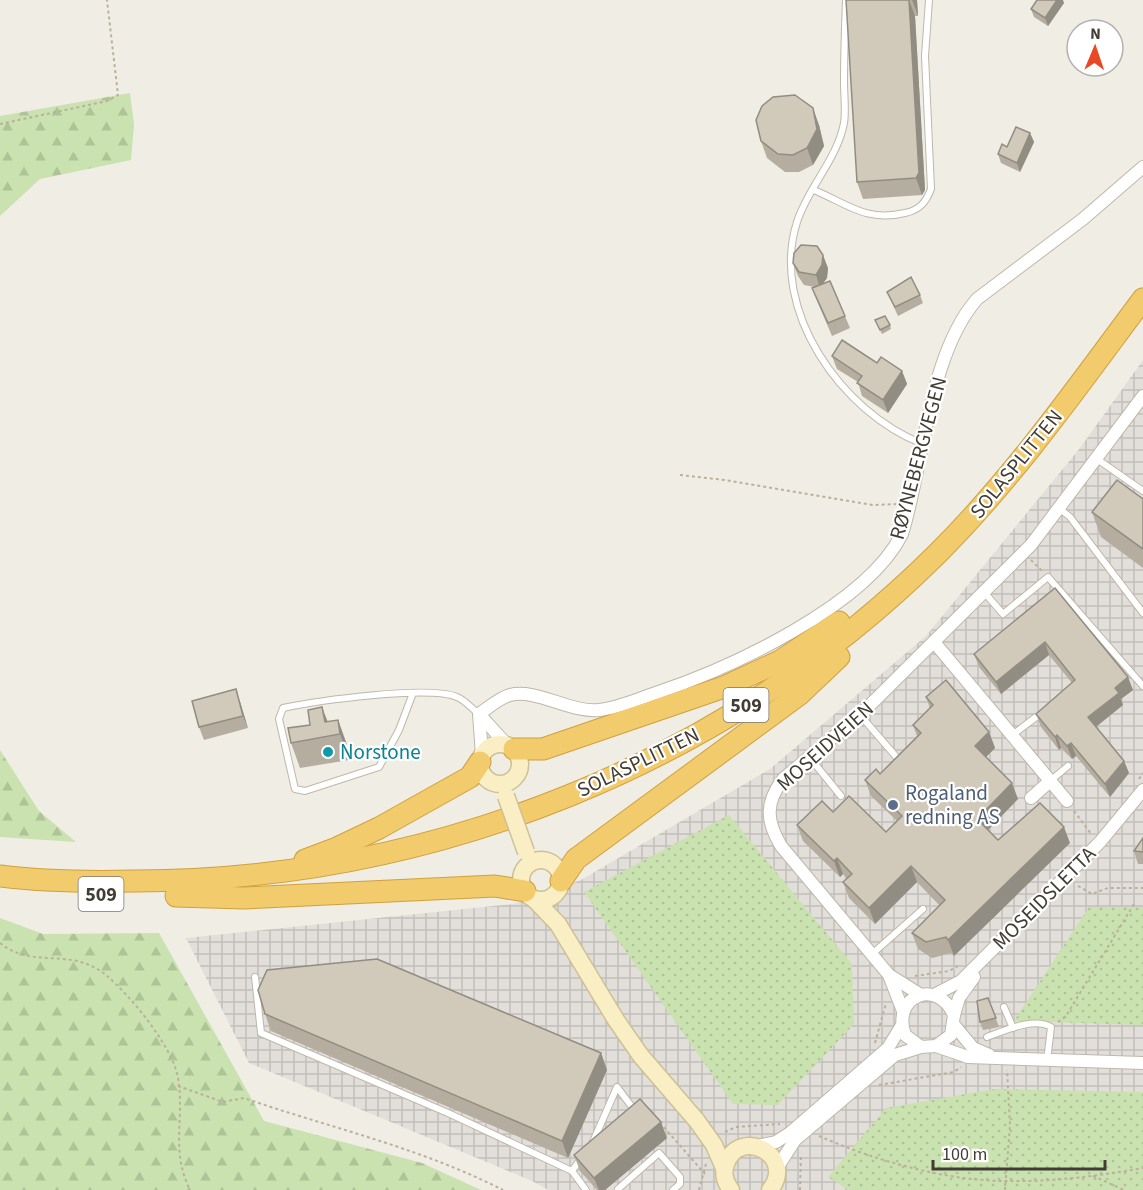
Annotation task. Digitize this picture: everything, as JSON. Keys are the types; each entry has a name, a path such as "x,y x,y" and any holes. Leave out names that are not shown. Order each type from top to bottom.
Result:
{"highway":[{"name":"SOLASPLITTEN","path":"0,876 177,889 280,874 384,855 508,820 582,791 686,741 779,683 889,598 936,555 1010,474 1143,299"},
{"name":"SOLASPLITTEN","path":"0,885 61,892 282,887 347,875 427,856 511,831 606,794 692,753 754,715 839,657 904,601 977,532 1059,434 1143,322"},
{"name":"509","path":"511,747 543,749 680,703 756,673 780,661 869,603 936,555"},
{"name":"509","path":"559,886 576,859 800,694 839,657"},
{"name":"509","path":"177,889 277,866 338,848 470,777 481,758"},
{"name":"509","path":"177,889 244,898 495,886 529,895"}],"street":[{"name":"RØYNEBERGVEGEN","path":"478,714 506,696 521,694 580,709 611,708 693,680 751,655 812,619 881,565 902,534 941,372 969,308 977,299 1083,219 1143,167"},
{"name":"MOSEIDVEIEN","path":"889,975 781,846 769,823 768,808 773,792 783,779 860,715 1031,545 1143,396"},
{"path":"934,642 1067,801"},
{"path":"478,714 511,747 520,762 509,787 532,856 521,879 529,895 558,924 641,1056 714,1145 725,1182"},
{"path":"478,714 484,776 509,787"},
{"path":"481,758 492,745 511,747"},
{"path":"1031,798 1049,782"},
{"name":"MOSEIDSLETTA","path":"927,995 961,981 1100,842 1139,787"},
{"name":"MOSEIDSLETTA","path":"954,1020 967,984 1079,874 1143,803"},
{"path":"532,856 554,865 563,920 587,965 594,984"},
{"path":"529,895 546,899 559,886"},
{"path":"889,975 927,995 943,999 973,1048 1002,1060"},
{"path":"725,1182 731,1154 751,1146 776,1142 790,1133 888,1048 902,1025 903,1011 889,975"},
{"path":"903,1011 907,1004 927,995"},
{"path":"936,1047 945,1042 954,1020"},
{"path":"902,1025 912,1043 921,1047"},
{"path":"777,1181 795,1140 895,1055 921,1047 936,1047 968,1057 1002,1060 1143,1063"},
{"path":"697,1122 720,1137 770,1154 777,1181"}],"lane":[{"path":"846,0 844,123 834,154 797,221 791,253 792,290 818,353 834,378 857,404 905,438 923,444"},
{"path":"814,190 861,213 885,218 913,212 926,202 931,189 925,56 928,0"},
{"path":"1097,459 1143,491"},
{"path":"1060,509 1070,517 1143,613"},
{"path":"984,592 1003,614 1048,577 1143,686"},
{"path":"413,693 399,730 380,767 304,791 295,789 279,719 283,708 307,703 429,691 459,697 478,714"},
{"path":"860,715 899,760"},
{"path":"1011,736 1036,717"},
{"path":"810,758 841,796"},
{"path":"1049,782 1068,765"},
{"path":"872,954 923,909"},
{"path":"255,977 261,1034 448,1113 572,1171 586,1190"},
{"path":"1004,1007 1013,1028"},
{"path":"987,1036 1013,1028 1044,1023 1052,1027 1047,1061"},
{"path":"572,1171 595,1138 599,1122 617,1087 636,1110 629,1116"},
{"path":"595,1138 606,1133"},
{"path":"618,1189 658,1153 680,1176 680,1184 673,1190"}],"path":[{"path":"0,124 107,101 118,95 107,0"},
{"path":"680,475 873,504 910,504"},
{"path":"1028,557 1048,577"},
{"path":"1139,787 1143,773"},
{"path":"1067,801 1092,835 1099,828"},
{"path":"1078,886 1092,894 1108,888 1143,888"},
{"path":"1052,1027 1066,1016 1134,904"},
{"path":"0,943 13,954 30,958 58,957 77,960 106,975 148,1021 171,1054 178,1086 179,1160 190,1190"},
{"path":"909,979 919,974 948,971 963,964"},
{"path":"874,1046 887,1001"},
{"path":"1002,1060 1010,1125 1005,1190"},
{"path":"869,1087 954,1072 965,1064"},
{"path":"178,1086 223,1102 244,1098 374,1138 461,1168 504,1190"},
{"path":"636,1110 650,1109 705,1174"},
{"path":"725,1132 736,1127 777,1125 787,1121"},
{"path":"814,1134 856,1152 917,1168 1005,1182 1093,1176 1143,1168"},
{"path":"800,1190 798,1168 802,1148"},
{"path":"699,1190 706,1163"},
{"path":"1093,1176 1124,1190"}],"shaded area":[{"path":"1143,360 1143,1190 548,1190 532,1181 249,1063 186,938 513,904 581,880 770,769 926,636 1080,448"}],"green space":[{"path":"130,93 134,125 131,160 40,179 0,216 0,116"},
{"path":"0,750 39,811 76,842 0,837"},
{"path":"729,815 852,964 854,1024 778,1105 733,1104 584,892"},
{"path":"1089,907 1143,907 1143,1025 1014,1021"},
{"path":"0,918 43,934 159,933 264,1121 422,1163 481,1190 0,1190"},
{"path":"995,1089 1143,1092 1143,1190 849,1190 828,1177 886,1108"}],"building":[{"path":"846,0 909,0 919,173 916,178 857,182"},
{"path":"1037,0 1057,0 1045,18 1031,9"},
{"path":"795,95 813,108 817,129 807,148 793,155 778,154 761,141 756,120 762,106 773,97"},
{"path":"1016,127 1030,133 1017,163 998,154 1002,144 1007,147"},
{"path":"801,245 817,246 823,255 822,265 816,275 799,272 793,263 794,253"},
{"path":"911,277 920,295 895,307 887,292"},
{"path":"830,281 845,316 828,323 812,288"},
{"path":"885,316 890,325 880,330 875,320"},
{"path":"842,340 877,363 881,357 902,371 883,400 857,383 862,376 832,356"},
{"path":"1117,480 1143,499 1143,549 1092,512"},
{"path":"1055,588 1128,677 1115,688 1119,693 1088,717 1124,761 1105,784 1071,743 1067,746 1057,735 1055,737 1036,714 1075,680 1045,642 996,682 974,654"},
{"path":"946,680 989,732 975,746 1012,783 977,819 998,840 1040,803 1064,827 948,940 946,937 926,942 912,933 945,900 911,866 869,908 843,882 852,874 837,858 834,861 797,825 822,801 833,812 849,796 886,832 902,816 865,780 876,769 880,774 921,733 913,725 933,705 926,697"},
{"path":"236,689 243,716 199,727 192,701"},
{"path":"322,707 325,722 338,720 340,734 291,743 288,728 310,725 308,710"},
{"path":"1143,838 1143,852 1134,851"},
{"path":"377,959 601,1053 562,1141 265,1014 258,990 267,970"},
{"path":"988,998 996,1018 980,1022 977,1001"},
{"path":"640,1099 661,1122 594,1178 574,1155"}],"place":[{"name":"Norstone","path":"328,752"},
{"name":"Rogaland redning AS","path":"893,805"}]}
